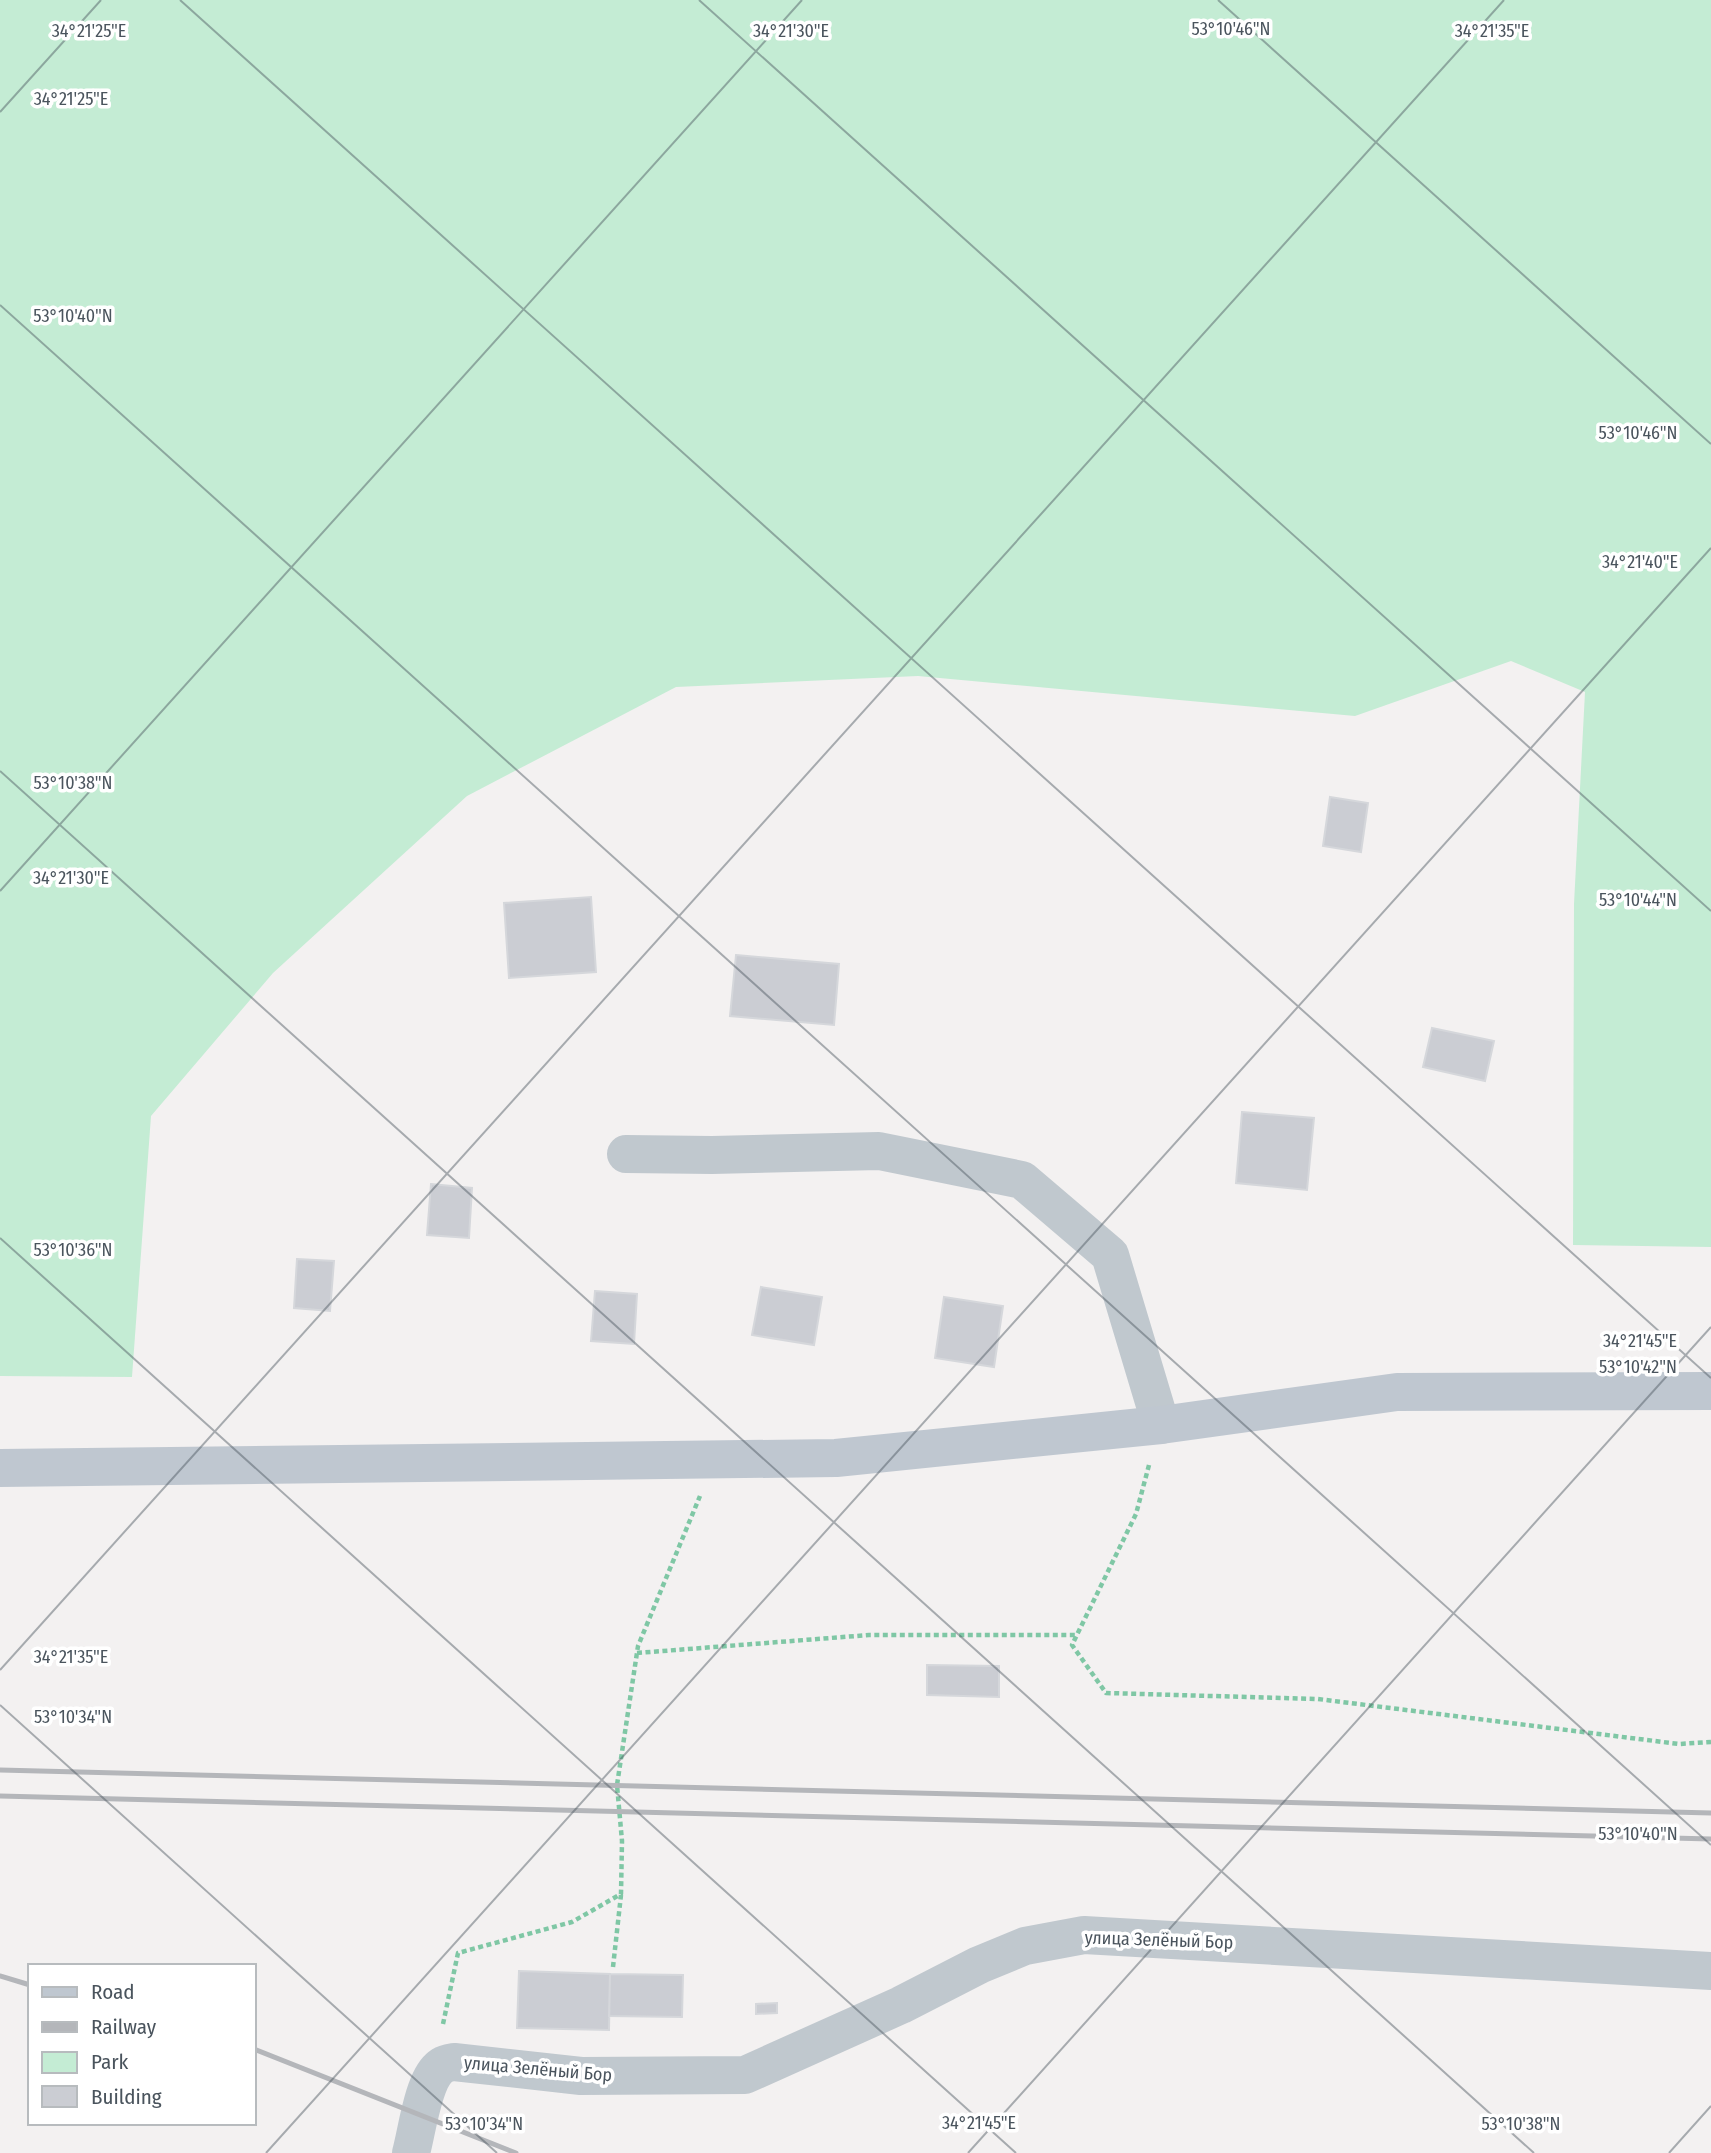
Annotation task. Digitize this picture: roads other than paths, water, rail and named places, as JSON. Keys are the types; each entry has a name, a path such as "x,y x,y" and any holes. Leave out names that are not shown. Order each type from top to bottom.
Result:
{"main road":[{"path":"0,1468 836,1458 1161,1425 1397,1392 1711,1391"}],"street":[{"path":"626,1154 879,1151 1023,1180 1110,1255 1161,1425"},
{"name":"улица Зелёный Бор","path":"411,2153 424,2096 432,2076 441,2065 454,2062 581,2076 745,2075 901,2005 978,1965 1026,1946 1084,1935 1711,1971"}],"railway":[{"path":"0,1770 1711,1813"},
{"path":"0,1796 1711,1839"},
{"path":"0,1976 28,1984"},
{"path":"256,2050 516,2153"}]}
